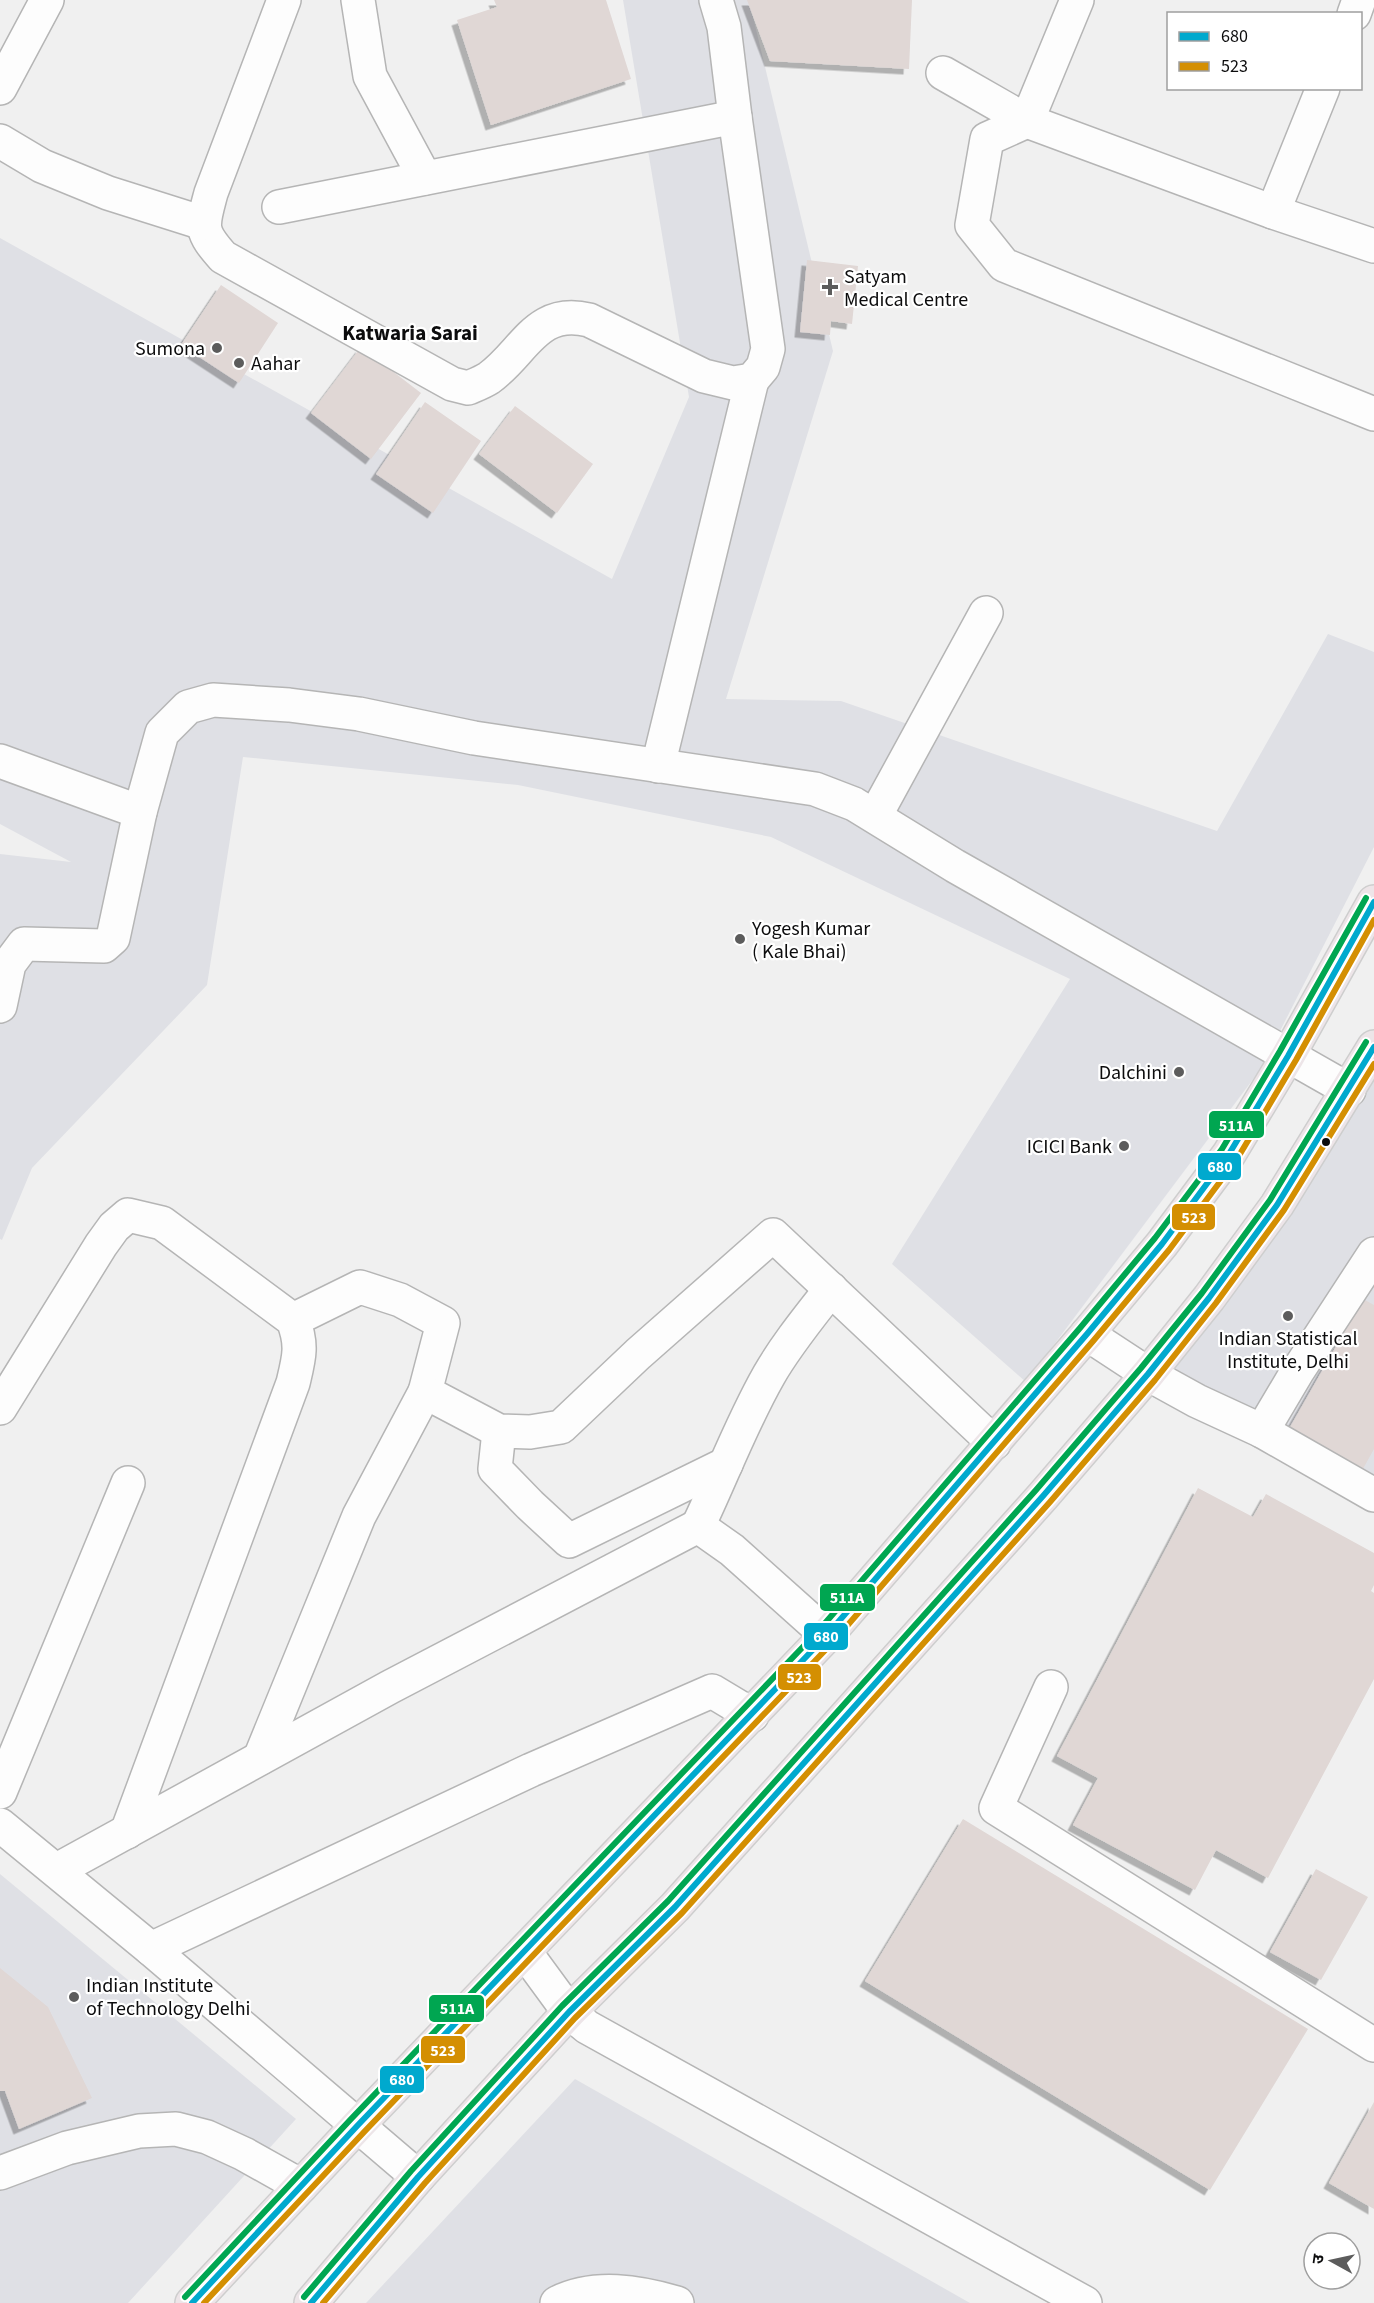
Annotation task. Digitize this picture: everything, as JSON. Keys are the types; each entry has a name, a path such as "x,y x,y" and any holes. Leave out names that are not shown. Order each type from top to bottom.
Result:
{"main road":[{"path":"192,2303 358,2125 827,1635 1087,1334 1162,1244 1229,1154 1288,1056 1374,902"},
{"path":"322,2299 418,2177 569,2012 675,1907 1148,1374 1209,1298 1276,1205 1374,1047"}],"street":[{"path":"0,88 47,0"},
{"path":"285,0 211,193 203,223 207,239 223,257 452,384 468,388 489,378 542,326 555,319 572,316 589,320 704,376 733,383 752,380"},
{"path":"358,0 370,76 425,178"},
{"path":"658,766 752,380 763,367 768,349 724,27 716,0"},
{"path":"1077,0 1027,121 987,139 972,225 1004,265 1374,414"},
{"path":"943,74 1027,121 1273,212 1374,246"},
{"path":"1273,212 1322,90"},
{"path":"279,207 735,117"},
{"path":"0,141 42,166 108,193 203,223"},
{"path":"874,816 986,613"},
{"path":"0,1006 9,964 24,944 104,946 113,938 140,812 162,733 188,707 213,700 289,705 359,714 474,738 815,789 854,804 955,866 1349,1090"},
{"path":"0,761 140,812"},
{"path":"0,1408 102,1245 114,1227 128,1215 162,1223 293,1320 300,1338 298,1364 293,1383 127,1832"},
{"path":"425,1392 499,1431 530,1432 561,1427 638,1354 773,1235 994,1443"},
{"path":"1262,1431 1374,1254"},
{"path":"260,1758 358,1516 425,1392 443,1323 400,1300 360,1287 293,1320"},
{"path":"57,1870 390,1687 698,1526 736,1438 770,1373 831,1289"},
{"path":"1087,1334 1148,1374 1197,1401 1262,1431 1374,1496"},
{"path":"499,1431 495,1469 569,1541 726,1464"},
{"path":"0,1792 128,1483"},
{"path":"698,1526 740,1557 827,1635"},
{"path":"1051,1687 996,1808 1374,2044"},
{"path":"151,1949 531,1770 712,1691 752,1715"},
{"path":"0,1825 151,1949 418,2177"},
{"path":"525,1952 569,2012 587,2027 1085,2303"},
{"path":"0,2173 67,2148 139,2132 176,2129 207,2137 244,2154 301,2186"},
{"path":"557,2303 568,2298 608,2291 646,2294 677,2303"}],"shaded area":[{"path":"623,0 749,0 833,351 726,699 841,701 1217,831 1328,634 1374,652 1374,847 1260,1070 1026,1382 892,1264 1070,979 771,837 518,785 243,757 207,985 32,1168 2,1240 0,1239 0,854 71,862 0,824 0,238 612,579 689,397"},
{"name":"Indian Statistical Institute, Delhi","path":"1374,1054 1374,1494 1154,1374"},
{"name":"Indian Institute of Technology Delhi","path":"0,1874 296,2119 128,2303 0,2303"},
{"path":"575,2079 970,2303 366,2303"}],"building":[{"path":"494,0 606,0 631,79 491,125 457,20 497,7"},
{"path":"747,0 912,0 909,69 770,61"},
{"path":"807,260 858,266 852,324 831,321 830,335 800,332"},
{"path":"221,285 278,323 239,383 181,345"},
{"path":"361,347 421,393 371,459 311,413"},
{"path":"425,402 481,441 433,513 376,474"},
{"path":"515,406 593,464 557,513 479,454"},
{"path":"1363,1299 1374,1305 1374,1449 1359,1476 1286,1434"},
{"path":"1198,1488 1253,1517 1266,1494 1374,1553 1374,1585 1371,1591 1374,1593 1374,1679 1268,1878 1216,1850 1195,1890 1073,1825 1098,1778 1057,1756"},
{"path":"963,1819 1308,2029 1210,2190 865,1981"},
{"path":"1316,1869 1368,1897 1321,1980 1270,1952"},
{"path":"0,1968 48,2007 92,2098 19,2129 5,2091 0,2091"},
{"path":"1374,2102 1374,2209 1329,2183"}],"transit line":[{"name":"511A","path":"185,2297 351,2119 820,1629 1080,1328 1155,1238 1222,1149 1366,898"},
{"name":"680","path":"192,2303 358,2125 827,1635 1087,1334 1162,1244 1229,1154 1288,1056 1374,902"},
{"name":"523","path":"204,2303 365,2131 834,1641 1094,1340 1169,1250 1237,1159 1296,1060 1374,920"},
{"name":"511A","path":"304,2297 411,2171 562,2006 668,1901 1036,1490 1141,1368 1202,1293 1270,1200 1366,1042"},
{"name":"680","path":"311,2303 418,2177 569,2012 675,1907 1043,1496 1148,1374 1209,1298 1277,1205 1374,1047"},
{"name":"523","path":"323,2303 425,2183 575,2018 682,1913 1050,1502 1155,1380 1216,1303 1284,1210 1374,1064"}],"place":[{"name":"Satyam Medical Centre","path":"830,287"},
{"name":"Sumona","path":"217,348"},
{"name":"Aahar","path":"239,363"},
{"name":"Yogesh Kumar ( Kale Bhai)","path":"740,939"},
{"name":"Dalchini","path":"1179,1072"},
{"name":"ICICI Bank","path":"1124,1146"},
{"name":"Indian Statistical Institute, Delhi","path":"1288,1316"},
{"name":"Indian Institute of Technology Delhi","path":"74,1997"}],"district":[{"name":"Katwaria Sarai","path":"410,333"}]}
